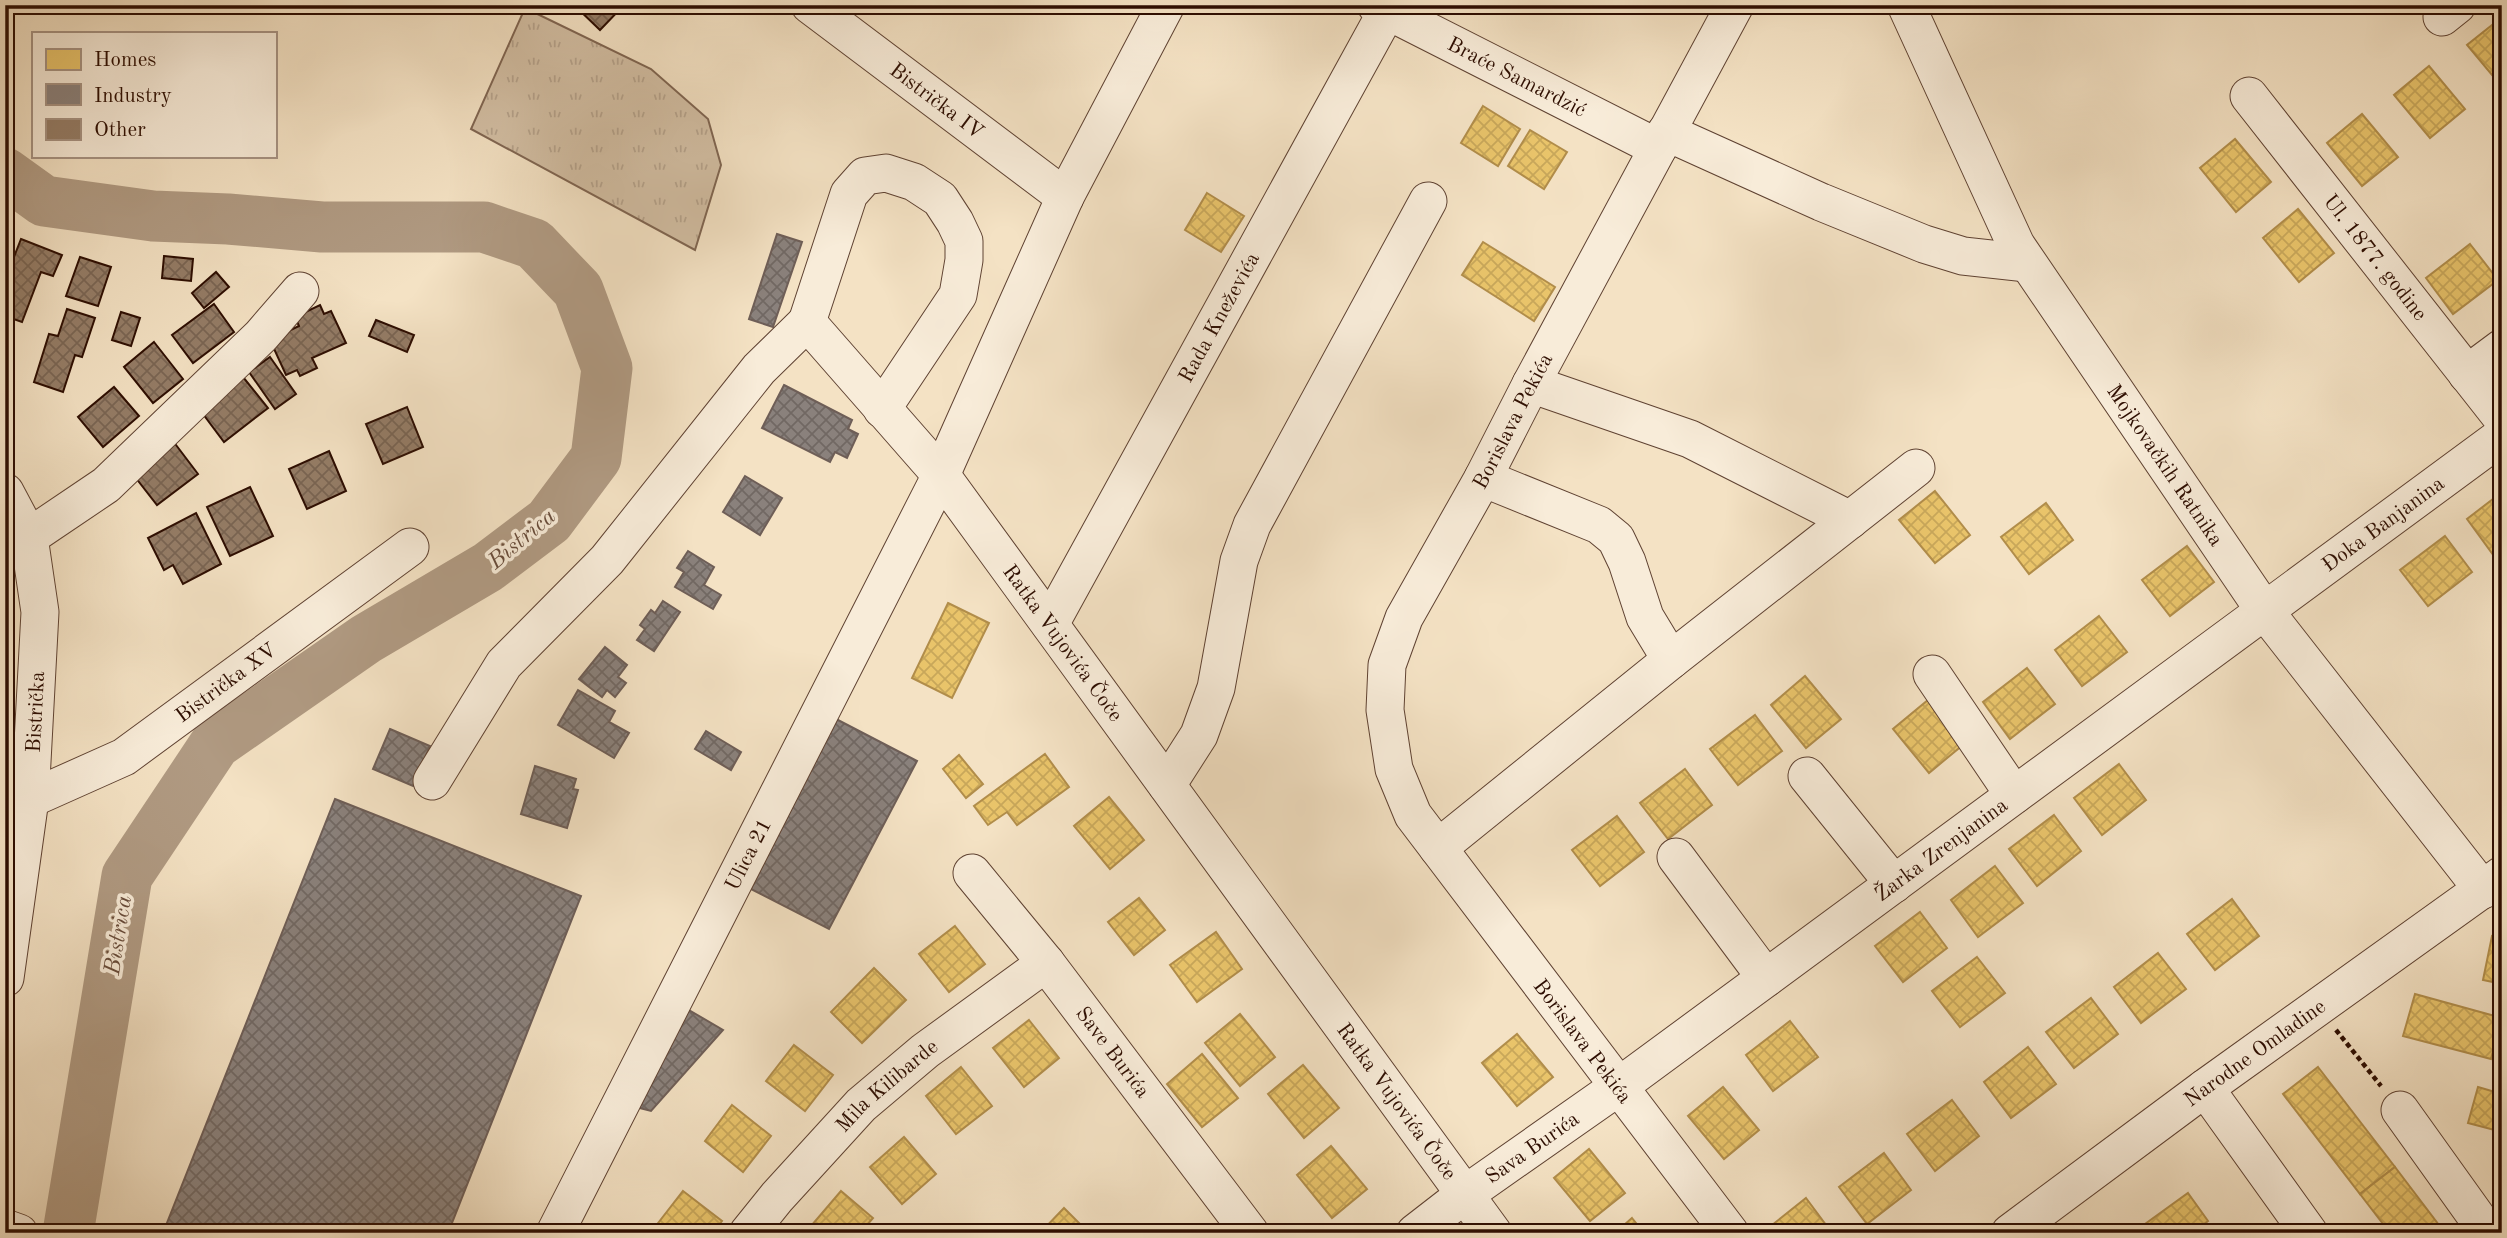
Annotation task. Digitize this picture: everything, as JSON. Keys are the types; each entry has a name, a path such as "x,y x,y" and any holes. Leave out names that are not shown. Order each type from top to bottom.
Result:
{"street":[{"name":"Bistrička IV","path":"810,5 1065,197"},
{"path":"941,475 1065,197 1166,5"},
{"name":"Borislava Pekića","path":"1730,1233 1413,815 1394,769 1385,710 1387,665 1404,618 1483,478 1735,5"},
{"name":"Mojkovačkih Ratnika","path":"1906,5 2016,245 2264,611 2492,882"},
{"name":"Braće Samardzić","path":"1382,8 1662,140 1924,244 1963,256 2028,262"},
{"name":"Rada Kneževića","path":"1050,624 1382,8"},
{"name":"Ul. 1877. godine","path":"2249,96 2502,418"},
{"path":"432,781 504,664 607,560 759,369 807,322 849,194 865,176 886,173 914,182 940,199 964,241 964,260 958,295 882,408"},
{"path":"1167,785 1199,735 1216,688 1239,561 1252,525 1428,201"},
{"path":"29,537 106,485 261,336 300,291"},
{"name":"Ratka Vujovića Čoče","path":"807,322 941,475 1493,1233"},
{"path":"2467,374 2502,348"},
{"path":"1531,384 1690,439 1850,520"},
{"name":"Đoka Banjanina","path":"2264,611 2502,436"},
{"path":"1438,848 1671,660 1916,468"},
{"name":"Ulica 21","path":"555,1233 941,475"},
{"path":"1483,478 1599,525 1616,539 1627,562 1644,617 1671,660"},
{"name":"Bistrička","path":"5,492 29,537 40,612 20,719 30,799 5,978"},
{"name":"Bistrička XV","path":"30,799 124,757 410,547"},
{"name":"Žarka Zrenjanina","path":"1618,1087 2264,611"},
{"path":"1931,674 2014,795"},
{"path":"1807,776 1894,884"},
{"path":"1676,857 1766,978"},
{"name":"Save Burića","path":"972,873 1046,963 1250,1233"},
{"name":"Narodne Omladine","path":"2033,1226 2205,1088 2492,882"},
{"name":"Mila Kilibarde","path":"748,1233 861,1105 925,1051 1046,963"},
{"name":"Sava Burića","path":"1415,1233 1464,1195 1618,1087"},
{"path":"2205,1088 2309,1233"},
{"path":"2400,1110 2488,1233"}],"path":[{"path":"2318,1007 2400,1110"}],"green space":[{"path":"525,8 651,69 708,119 721,165 695,250 471,129"},
{"path":"5,541 12,559 8,683 5,684"}],"building: Homes":[{"path":"2502,17 2502,87 2467,45"},
{"path":"2429,66 2465,109 2430,138 2394,95"},
{"path":"1483,106 1520,129 1498,166 1461,143"},
{"path":"2362,114 2398,157 2362,186 2327,143"},
{"path":"1530,130 1567,152 1544,189 1508,166"},
{"path":"2235,139 2271,182 2236,212 2200,168"},
{"path":"1207,193 1244,216 1221,252 1185,230"},
{"path":"2298,209 2334,253 2299,282 2263,238"},
{"path":"1483,242 1555,287 1534,321 1462,275"},
{"path":"2470,244 2498,280 2453,314 2426,278"},
{"path":"1935,491 1970,535 1935,563 1899,520"},
{"path":"2502,492 2502,550 2494,556 2467,519"},
{"path":"2046,503 2073,540 2029,574 2001,537"},
{"path":"2445,536 2472,572 2428,606 2400,570"},
{"path":"2187,546 2214,582 2170,616 2142,580"},
{"path":"948,603 989,623 952,698 912,678"},
{"path":"2099,616 2127,652 2082,686 2055,650"},
{"path":"2027,668 2055,704 2010,739 1983,702"},
{"path":"1805,676 1841,719 1806,748 1771,705"},
{"path":"1928,700 1964,744 1929,773 1893,729"},
{"path":"1755,715 1782,751 1738,785 1710,749"},
{"path":"1045,754 1069,787 1017,825 1007,812 988,825 974,806"},
{"path":"959,755 983,784 966,798 943,769"},
{"path":"2119,764 2146,800 2102,835 2074,798"},
{"path":"1685,769 1712,805 1668,839 1640,803"},
{"path":"1109,797 1144,840 1110,869 1074,826"},
{"path":"2054,815 2081,851 2037,886 2009,849"},
{"path":"1617,816 1644,852 1600,886 1572,850"},
{"path":"1995,866 2023,903 1978,937 1951,900"},
{"path":"1139,898 1165,930 1134,955 1108,922"},
{"path":"2232,899 2259,936 2215,970 2187,934"},
{"path":"1920,912 1947,948 1903,982 1875,946"},
{"path":"955,926 985,964 949,992 919,954"},
{"path":"1216,932 1242,969 1197,1002 1170,965"},
{"path":"2492,936 2502,939 2502,984 2483,980"},
{"path":"2158,953 2186,989 2141,1023 2114,987"},
{"path":"1977,957 2005,993 1960,1027 1932,991"},
{"path":"874,968 906,1000 862,1043 831,1012"},
{"path":"2415,994 2502,1018 2491,1059 2403,1036"},
{"path":"2091,998 2118,1034 2074,1068 2046,1032"},
{"path":"1240,1014 1275,1057 1240,1086 1205,1043"},
{"path":"1029,1020 1059,1058 1024,1087 993,1048"},
{"path":"1790,1021 1818,1057 1773,1091 1746,1055"},
{"path":"1517,1034 1553,1077 1517,1106 1482,1063"},
{"path":"794,1045 833,1075 805,1111 766,1081"},
{"path":"2028,1047 2056,1084 2011,1118 1984,1082"},
{"path":"1202,1054 1238,1098 1202,1127 1167,1084"},
{"path":"1303,1065 1339,1108 1304,1138 1268,1094"},
{"path":"961,1067 992,1106 956,1134 926,1096"},
{"path":"2318,1067 2395,1167 2360,1194 2283,1094"},
{"path":"1723,1087 1759,1130 1724,1159 1688,1116"},
{"path":"2478,1087 2502,1094 2502,1132 2468,1123"},
{"path":"1952,1100 1979,1136 1935,1171 1907,1134"},
{"path":"732,1105 771,1136 743,1172 705,1141"},
{"path":"904,1137 936,1174 902,1204 870,1167"},
{"path":"1331,1146 1367,1189 1332,1218 1297,1175"},
{"path":"1589,1149 1625,1193 1590,1221 1554,1178"},
{"path":"1884,1153 1911,1190 1867,1224 1839,1187"},
{"path":"2395,1167 2445,1233 2390,1233 2360,1194"},
{"path":"683,1191 722,1221 713,1233 662,1233 655,1227"},
{"path":"841,1191 873,1218 860,1233 805,1233"},
{"path":"2188,1193 2208,1221 2192,1233 2151,1233 2145,1224"},
{"path":"1806,1198 1832,1233 1762,1233"},
{"path":"1064,1208 1089,1233 1040,1233"},
{"path":"1632,1218 1644,1233 1615,1233"}],"building: Industry":[{"path":"777,234 802,242 773,327 749,319"},
{"path":"784,385 852,420 848,429 858,434 847,458 835,452 830,462 762,428"},
{"path":"745,476 782,498 760,535 723,512"},
{"path":"688,551 714,567 704,585 721,595 713,609 675,587 684,572 677,568"},
{"path":"663,601 680,612 654,651 637,640 645,629 640,625 651,610 655,613"},
{"path":"605,647 627,665 618,677 626,683 615,697 607,690 602,697 579,679"},
{"path":"578,690 615,711 609,722 629,733 614,758 558,725"},
{"path":"836,719 917,761 829,929 749,888"},
{"path":"390,729 430,746 413,786 373,769"},
{"path":"706,731 741,752 731,770 695,749"},
{"path":"535,766 576,779 573,789 578,790 567,828 521,814"},
{"path":"335,799 581,896 448,1233 163,1233"},
{"path":"682,1006 723,1030 651,1111 628,1105"}],"building: Other":[{"path":"574,5 624,5 600,30"},
{"path":"21,239 62,255 53,276 41,272 22,322 5,316 5,280"},
{"path":"164,256 193,259 191,281 162,278"},
{"path":"80,257 111,267 98,306 66,296"},
{"path":"216,272 229,287 204,308 192,293"},
{"path":"214,304 234,332 193,363 172,335"},
{"path":"320,305 324,314 331,311 346,343 312,358 317,368 300,376 297,370 286,375 270,340 299,326 295,317"},
{"path":"67,309 95,318 82,357 75,355 63,392 34,382 49,334 58,336"},
{"path":"121,312 140,318 131,346 112,340"},
{"path":"376,320 414,335 407,352 369,336"},
{"path":"154,342 183,379 153,403 124,367"},
{"path":"270,357 296,394 275,409 249,372"},
{"path":"243,377 268,408 224,442 200,410"},
{"path":"114,387 139,416 103,447 78,417"},
{"path":"407,407 423,447 383,464 366,424"},
{"path":"173,441 198,474 157,505 132,473"},
{"path":"329,451 346,491 307,509 289,469"},
{"path":"250,487 273,536 230,556 207,507"},
{"path":"196,513 221,564 183,584 173,565 164,570 148,538"}],"waterway":[{"name":"Bistrica","path":"5,173 44,201 153,216 322,227 484,227 534,244 578,290 607,368 596,458 549,521 488,567 366,639 215,744 127,876 68,1233"}]}
